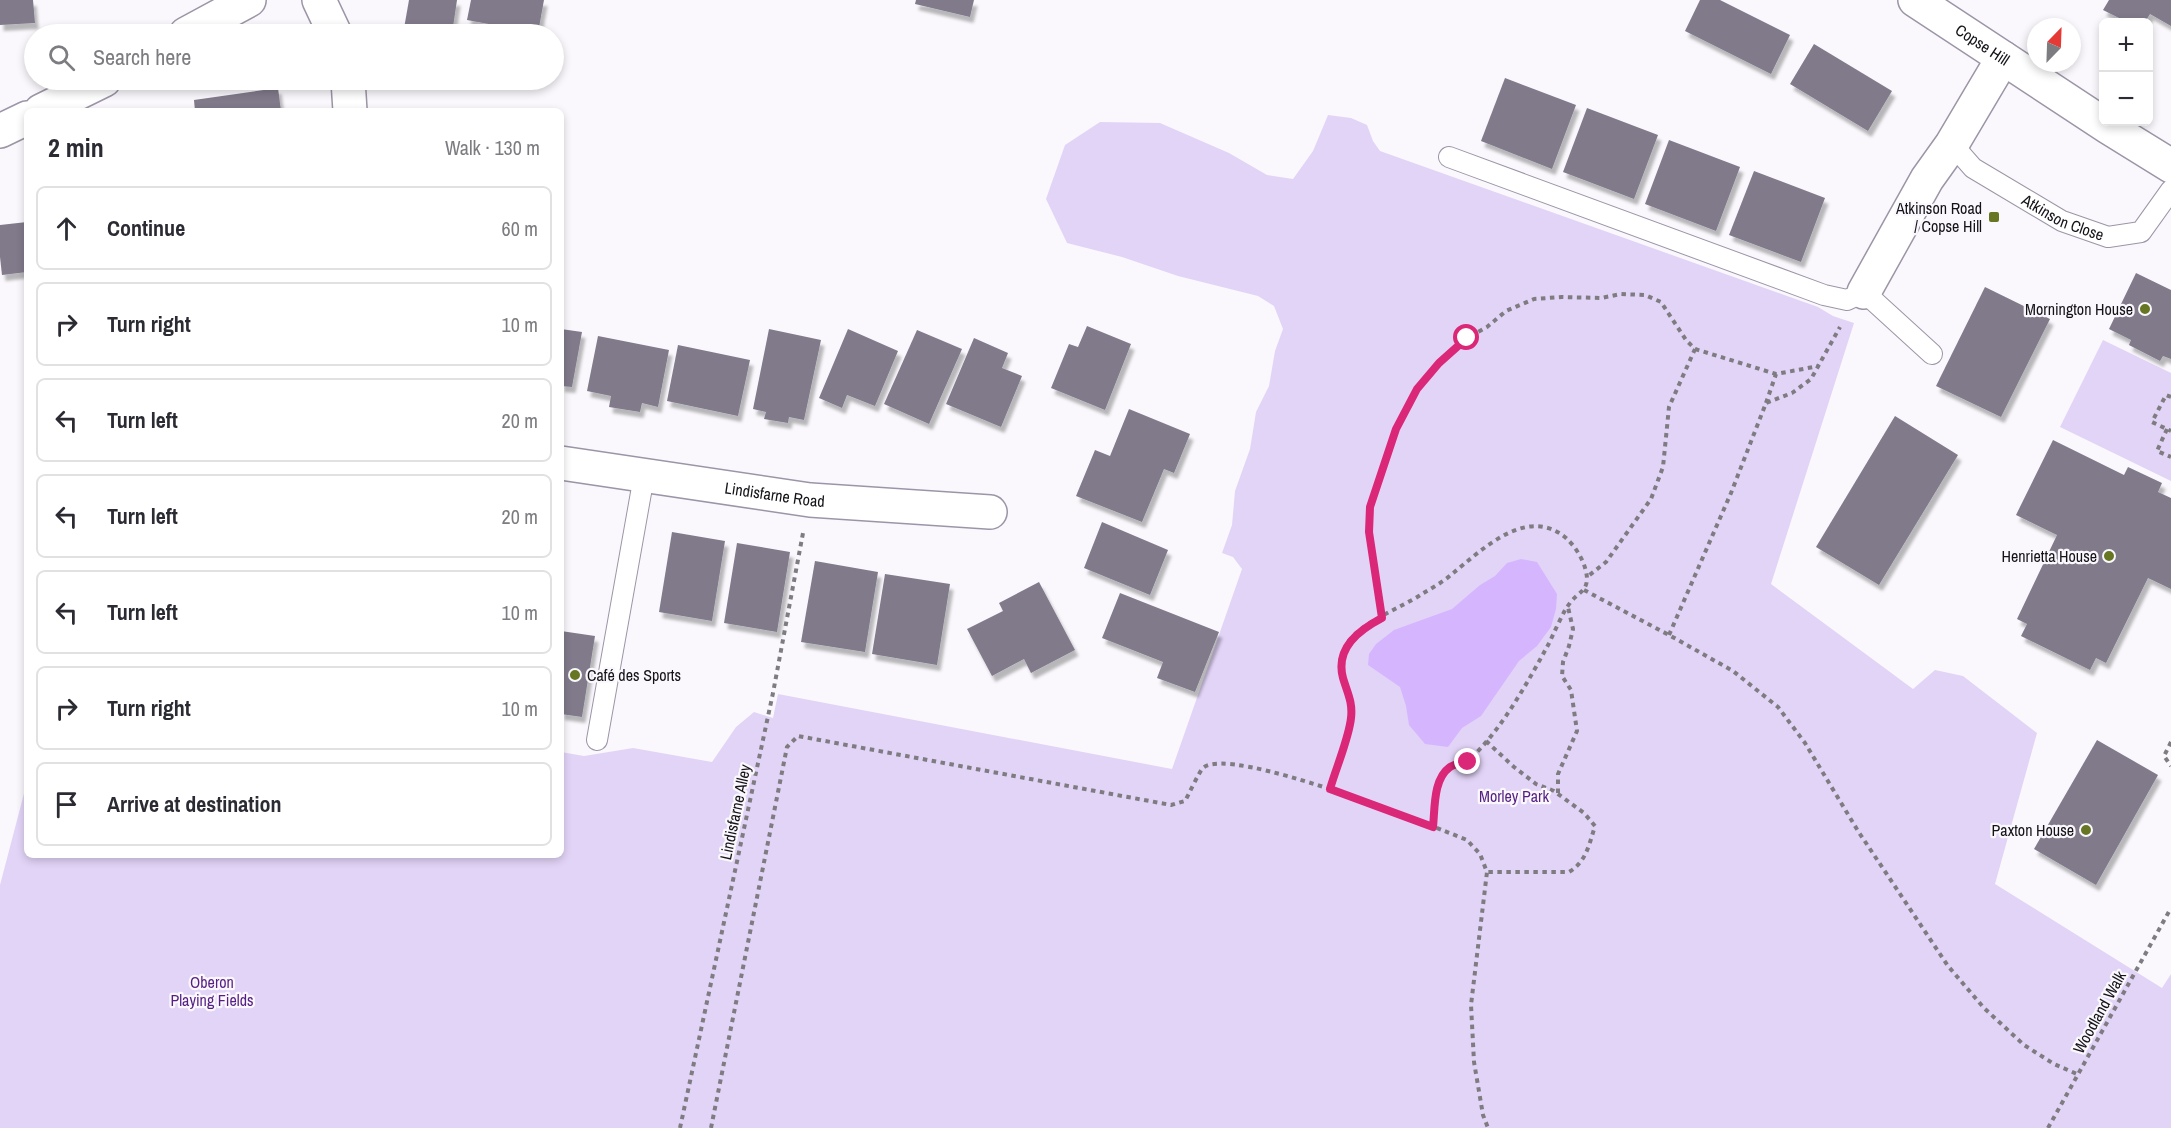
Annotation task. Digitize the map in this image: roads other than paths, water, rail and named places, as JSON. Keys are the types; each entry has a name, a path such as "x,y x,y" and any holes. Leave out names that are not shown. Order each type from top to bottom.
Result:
{"street":[{"path":"205,24 249,0"},
{"path":"319,0 330,24"},
{"name":"Copse Hill","path":"1915,0 2171,166"},
{"path":"1856,296 1927,178 1952,144 2003,58"},
{"path":"47,108 84,90"},
{"path":"349,90 350,108"},
{"path":"0,131 24,119"},
{"name":"Lindisfarne Road","path":"564,463 810,500 990,512"}],"lane":[{"name":"Atkinson Close","path":"1952,144 1973,168 2062,221 2108,237 2141,232 2171,190"},
{"path":"1449,157 1824,295 1856,296 1932,354"},
{"path":"597,740 644,476"}],"place":[{"name":"Atkinson Road / Copse Hill","path":"1994,217"},
{"name":"Mornington House","path":"2145,309"},
{"name":"Henrietta House","path":"2109,556"},
{"name":"Café des Sports","path":"575,675"},
{"name":"Paxton House","path":"2086,830"}],"park label":[{"name":"Morley Park","path":"1514,796"},
{"name":"Oberon Playing Fields","path":"212,991"}]}
